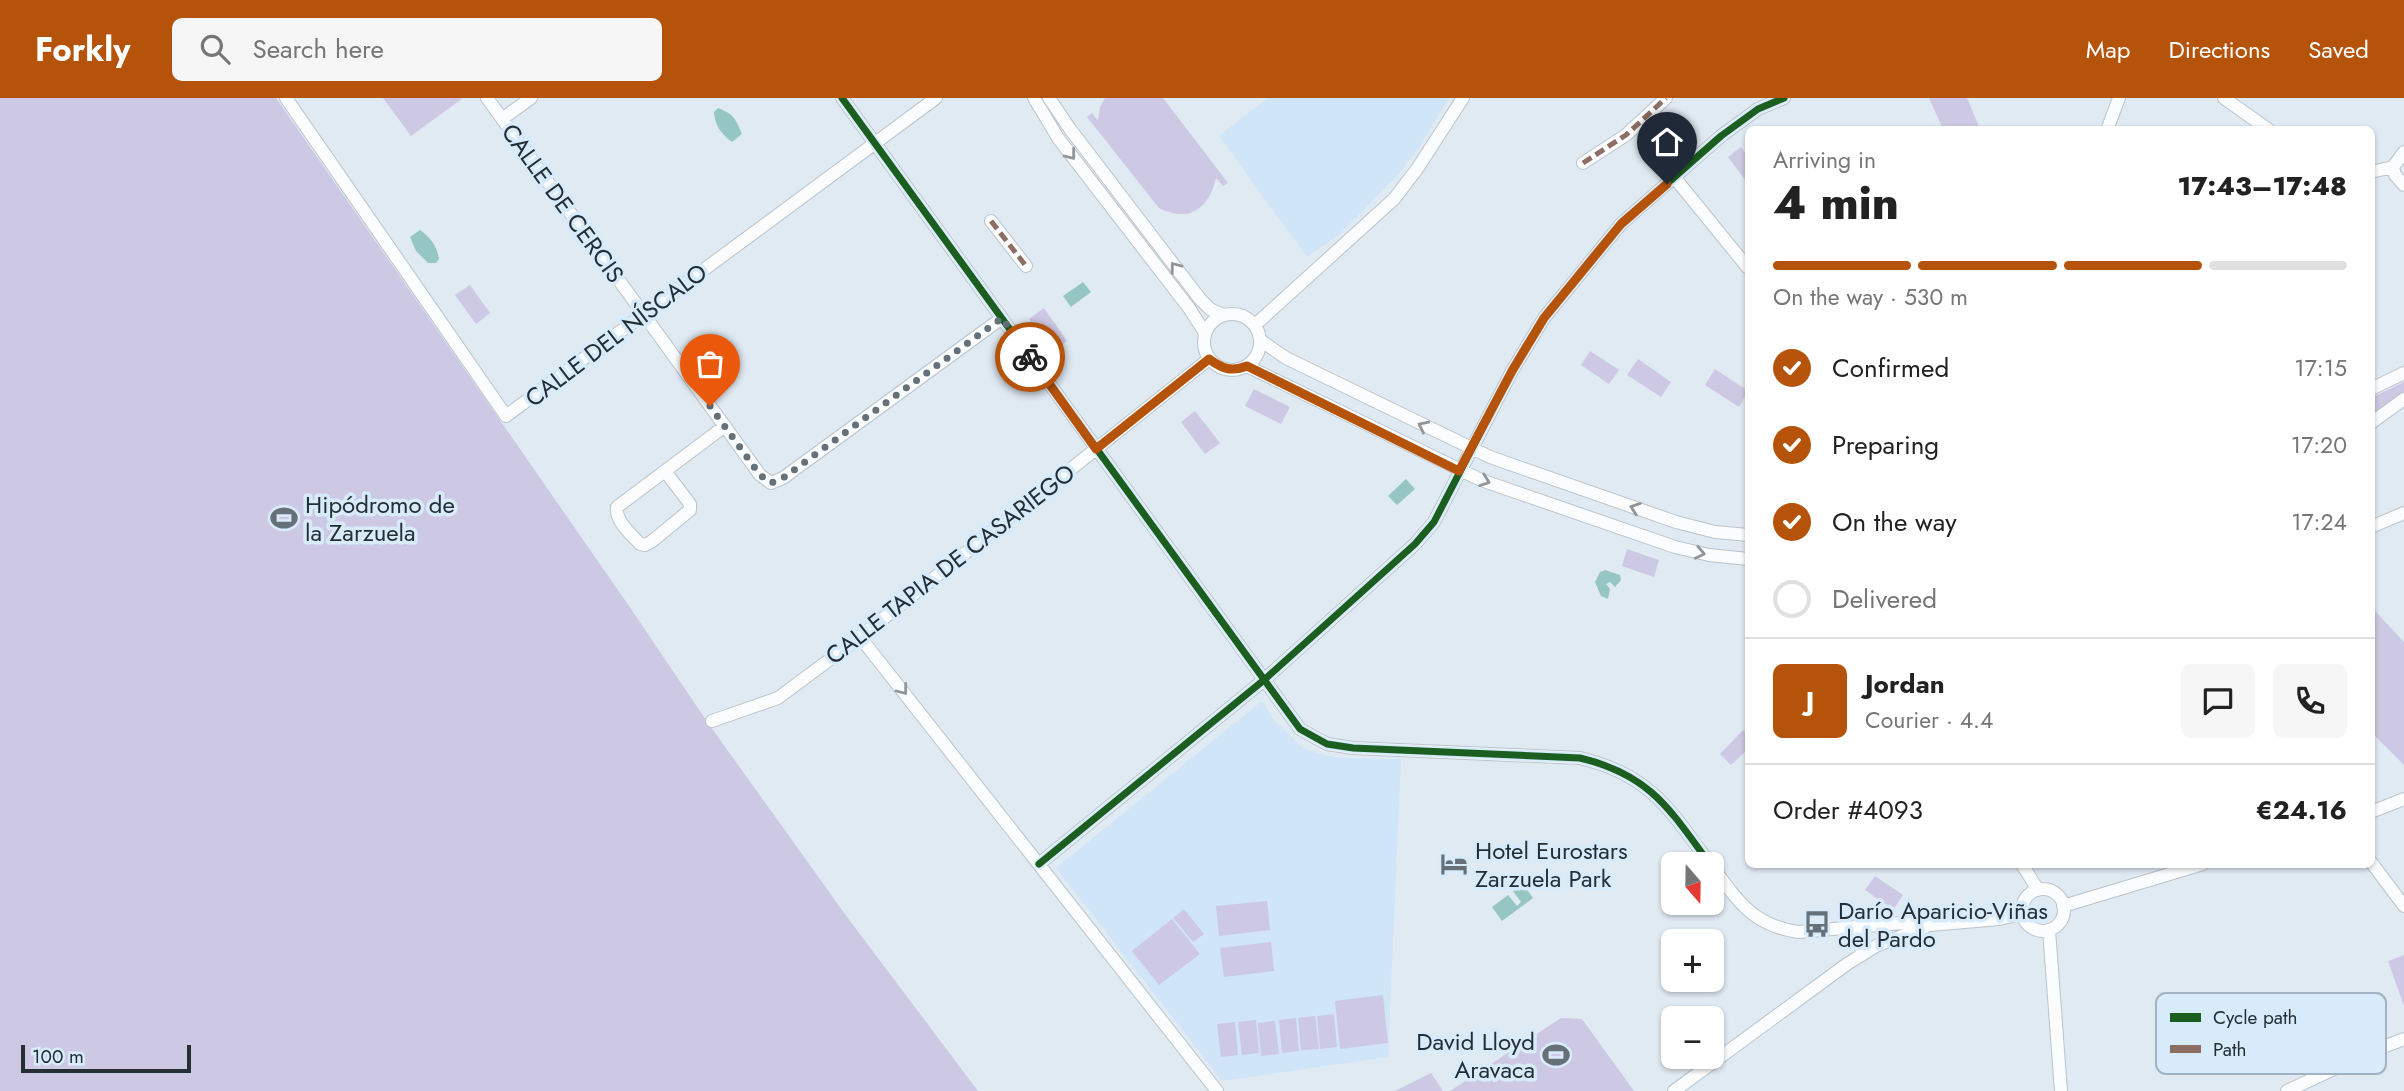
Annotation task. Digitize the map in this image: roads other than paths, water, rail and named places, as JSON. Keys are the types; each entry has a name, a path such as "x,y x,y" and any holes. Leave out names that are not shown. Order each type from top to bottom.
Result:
{"street":[{"name":"CALLE DEL NÍSCALO","path":"286,98 506,416 936,98"},
{"name":"CALLE DE CERCIS","path":"487,98 760,475 771,483 783,478 1002,318"},
{"path":"502,119 531,98"},
{"path":"842,98 1300,729 1327,744 1353,748 1580,758 1606,764 1640,782 1654,793 1701,852"},
{"path":"1034,98 1058,138 1189,308 1205,333"},
{"path":"1049,98 1200,299 1210,309 1223,315 1243,316 1255,325 1260,340 1258,353 1247,366 1237,370 1223,369 1209,359 1205,350 1205,333 1211,322 1223,315"},
{"path":"1255,325 1394,199 1463,98"},
{"path":"1583,163 1626,135 1666,98"},
{"path":"1039,864 1264,680 1415,544 1434,522 1512,371 1544,318 1621,224 1721,136 1758,109 1784,98"},
{"path":"2108,126 2119,98"},
{"path":"2224,98 2263,126"},
{"path":"2375,171 2393,167 2404,152"},
{"path":"2393,167 2395,176 2404,185"},
{"path":"1674,177 1745,264"},
{"path":"991,221 1026,266"},
{"path":"1260,340 1286,358 1472,449 1676,522 1715,532 1745,535"},
{"name":"CALLE TAPIA DE CASARIEGO","path":"712,721 778,698 860,637 1209,359"},
{"path":"1247,366 1459,471 1675,547 1709,555 1745,559"},
{"path":"2375,387 2404,373"},
{"path":"2375,421 2404,399"},
{"path":"2375,422 2404,410"},
{"path":"665,471 690,504 690,510 651,542 640,544 619,519 617,507 724,426"},
{"path":"2375,525 2404,513"},
{"path":"860,637 1217,1091"},
{"path":"2375,810 2404,799"},
{"path":"2375,867 2404,906"},
{"path":"2024,868 2038,890"},
{"path":"2063,906 2190,868"},
{"path":"1724,883 1752,916 1767,924 1798,932 1902,923 1930,925 1999,919 2022,914"},
{"path":"2038,890 2049,890 2056,894 2063,906 2062,918 2049,930 2035,930 2029,926 2022,914 2024,900 2038,890"},
{"path":"1674,1091 1862,955 1876,946 1930,925"},
{"path":"1873,926 1876,946"},
{"path":"1854,927 1860,935 1862,955"},
{"path":"2049,930 2061,1091"},
{"path":"2386,1046 2404,1040"},
{"path":"2287,1091 2323,1074"}],"place":[{"name":"Hipódromo de la Zarzuela","path":"284,518"},
{"name":"Hotel Eurostars Zarzuela Park","path":"1454,864"},
{"name":"Darío Aparicio-Viñas del Pardo","path":"1817,924"},
{"name":"David Lloyd Aravaca","path":"1556,1055"}]}
